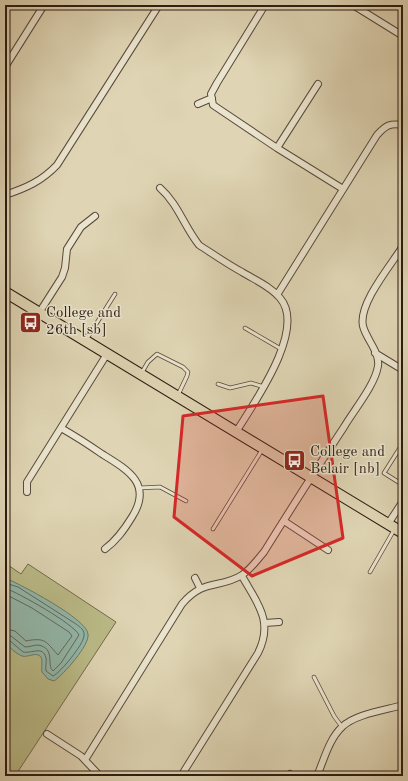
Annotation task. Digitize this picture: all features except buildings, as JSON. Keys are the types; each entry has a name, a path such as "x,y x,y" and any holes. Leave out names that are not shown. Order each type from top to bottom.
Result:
{"main road":[{"path":"5,292 395,529"}],"street":[{"path":"5,67 44,5"},
{"path":"5,195 42,179 57,166 159,5"},
{"path":"265,5 216,83 211,94 213,105 277,148 343,189"},
{"path":"353,5 403,36"},
{"path":"277,148 318,84"},
{"path":"198,104 212,98"},
{"path":"277,295 377,135 385,126 391,124 403,125"},
{"path":"160,188 170,197 191,235 199,244 270,288 286,308 288,320 281,349 273,372 236,432"},
{"path":"39,313 62,276 65,268 67,249 80,227 95,216"},
{"path":"85,760 177,611 187,598 200,588 242,576 252,567 264,552 372,380 378,365 375,353 363,325 364,313 370,296 403,246"},
{"path":"375,353 403,370"},
{"path":"27,492 27,482 107,354"},
{"path":"61,428 128,470 135,479 139,488 140,498 138,507 120,537 105,550"},
{"path":"395,529 403,501"},
{"path":"284,521 328,550"},
{"path":"181,776 258,653 264,639 265,623 260,608 242,576"},
{"path":"195,578 200,588"},
{"path":"265,623 279,622"},
{"path":"317,776 330,744 342,727 351,720 403,705"},
{"path":"47,734 85,760 100,776"}],"lane":[{"path":"86,341 115,294"},
{"path":"245,328 281,349"},
{"path":"141,375 148,362 157,354 183,367 188,372 188,376 177,396"},
{"path":"218,384 230,388 251,383 264,387"},
{"path":"403,443 384,473 403,485"},
{"path":"213,528 263,448"},
{"path":"139,488 155,486 163,488 186,501"},
{"path":"370,572 395,529"},
{"path":"314,677 334,716 342,727"}],"highlighted area":[{"path":"323,396 343,538 252,576 174,517 183,416"}],"green space":[{"path":"5,563 21,574 28,564 116,622 15,776 5,776"}],"water":[{"path":"5,578 38,594 65,611 85,628 88,634 85,645 80,652 63,673 54,681 48,679 42,672 42,658 39,655 22,656 5,642"}],"place":[{"name":"College and 26th [sb]","path":"30,322"},
{"name":"College and Belair [nb]","path":"294,461"}]}
